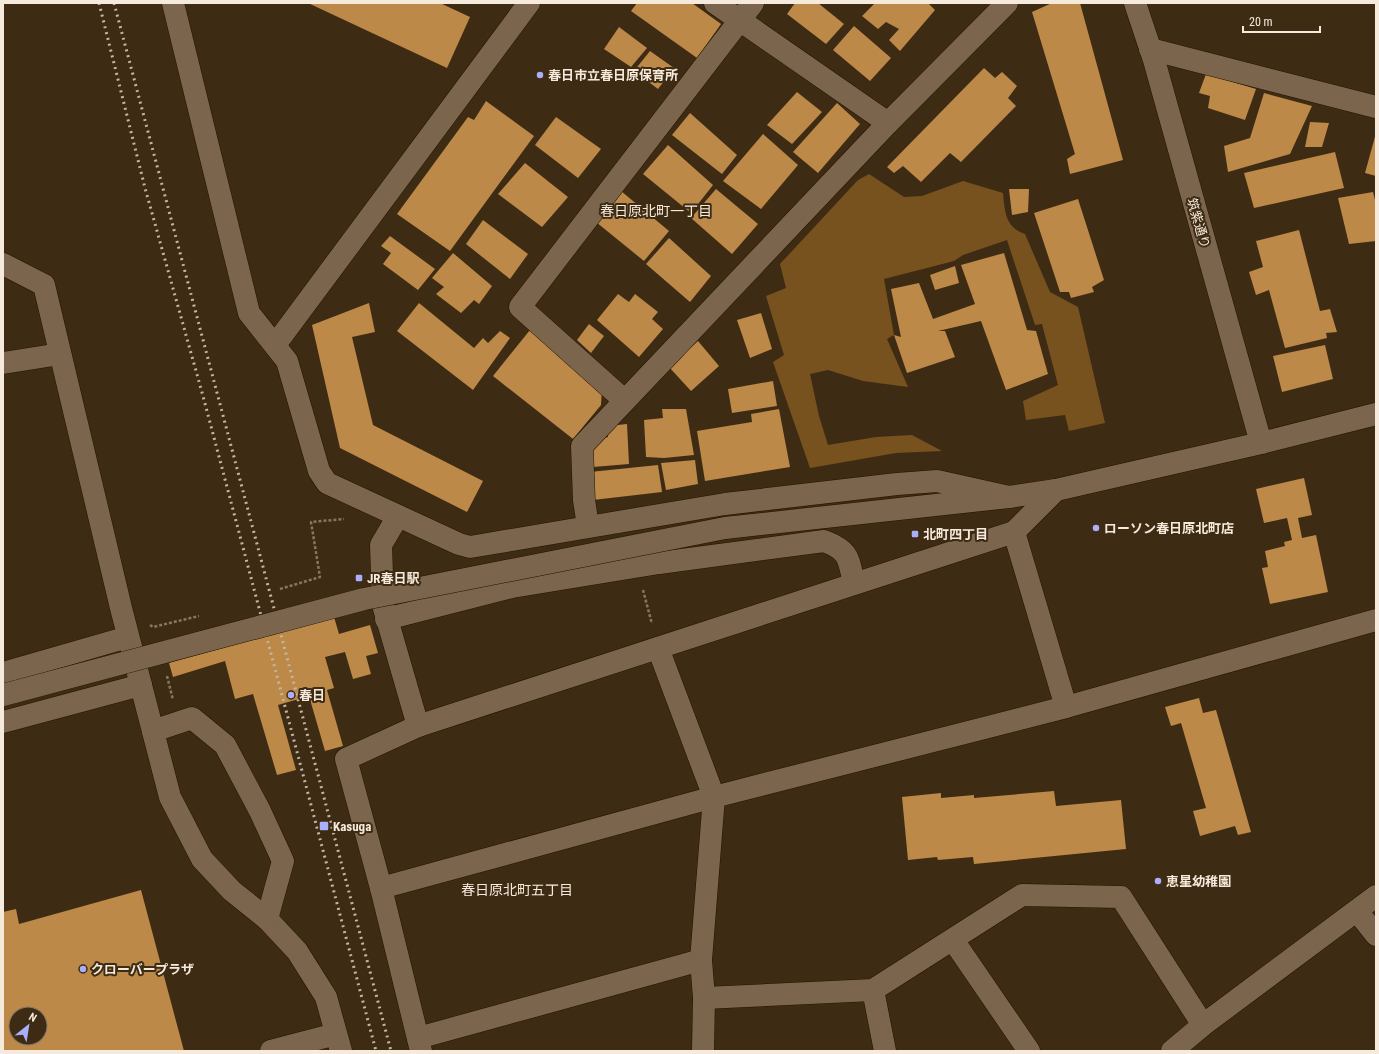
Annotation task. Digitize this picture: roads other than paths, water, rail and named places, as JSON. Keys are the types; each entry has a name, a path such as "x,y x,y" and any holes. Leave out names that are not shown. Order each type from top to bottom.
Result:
{"street":[{"path":"173,3 249,313 287,361 319,472 327,483 459,544 470,547 725,504 937,481 1009,497"},
{"path":"275,345 528,3"},
{"path":"715,3 888,123"},
{"path":"624,400 520,307 753,3"},
{"path":"588,526 584,500 582,446 888,123 1007,3"},
{"name":"筑紫通り","path":"1135,3 1150,49 1261,443"},
{"path":"1150,49 1376,107"},
{"path":"3,264 44,285 128,637 170,797 202,859 232,891 267,919 297,951 326,997 339,1042 271,1051"},
{"path":"3,363 60,354"},
{"path":"3,695 364,599 725,528 1009,497 1056,490 1261,443 1376,414"},
{"path":"701,960 419,1044 381,888 346,759 418,726 1014,532 1056,490"},
{"path":"398,516 381,545 383,605 418,726"},
{"path":"1014,532 1066,707"},
{"path":"504,541 512,587"},
{"path":"386,619 512,587 652,564 824,541 839,547 849,559 854,584"},
{"path":"381,888 714,798 1066,707 1376,620"},
{"path":"3,673 128,637"},
{"path":"658,648 714,798 701,960 704,998 703,1051"},
{"path":"3,722 141,685"},
{"path":"153,730 192,718 225,745 260,811 283,861 267,919"},
{"path":"704,998 873,990 1022,895 1121,897 1203,1025"},
{"path":"1172,1051 1203,1025 1376,896"},
{"path":"1357,911 1376,935"},
{"path":"953,940 1029,1051"},
{"path":"873,990 885,1051"}],"railway":[{"path":"99,3 145,188 203,396 376,1051"},
{"path":"114,3 391,1051"}],"place":[{"name":"春日市立春日原保育所","path":"540,75"},
{"name":"ローソン春日原北町店","path":"1096,528"},
{"name":"北町四丁目","path":"915,534"},
{"name":"JR春日駅","path":"359,578"},
{"name":"春日","path":"291,695"},
{"name":"Kasuga","path":"324,826"},
{"name":"恵星幼稚園","path":"1158,881"},
{"name":"クローバープラザ","path":"83,969"}],"district":[{"name":"春日原北町一丁目","path":"656,211"},
{"name":"春日原北町五丁目","path":"517,890"}]}
